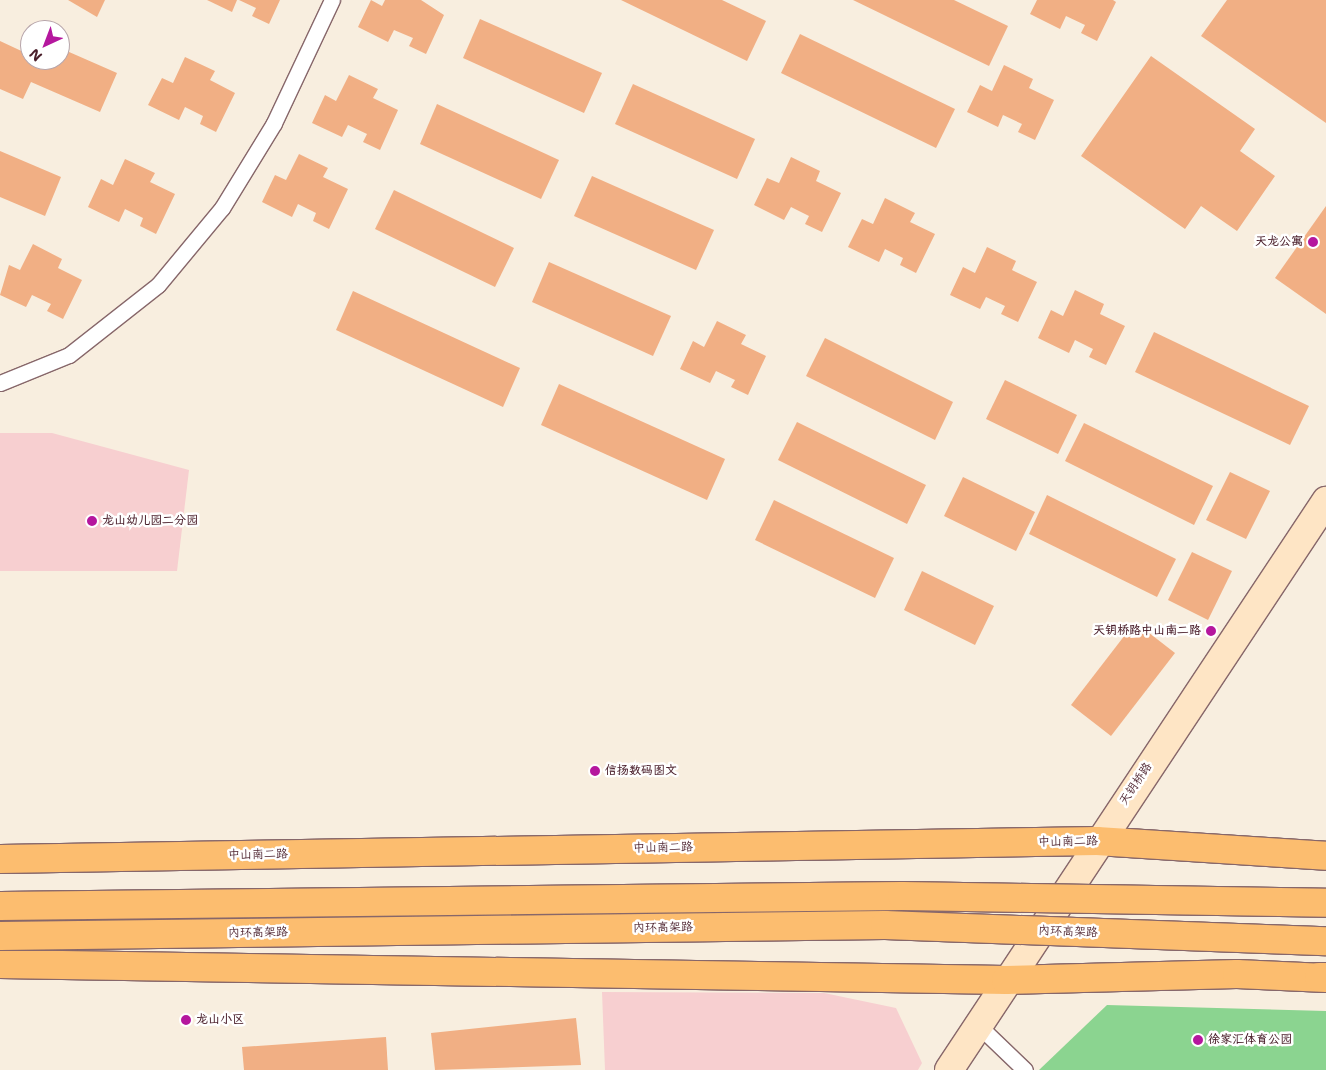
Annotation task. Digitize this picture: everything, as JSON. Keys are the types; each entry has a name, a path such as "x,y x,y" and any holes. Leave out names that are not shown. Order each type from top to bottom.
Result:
{"main road":[{"name":"中山南二路","path":"0,859 1097,841 1326,856"},
{"path":"0,906 902,896 1326,904"},
{"name":"内环高架路","path":"0,936 885,925 1326,940"},
{"path":"0,964 1006,980 1237,974 1324,977"}],"street":[{"name":"天钥桥路","path":"949,1070 1097,841 1326,501"}],"lane":[{"path":"0,383 68,355 158,285 222,208 274,123 332,0"},
{"path":"978,1025 1025,1070"}],"shaded area":[{"name":"龙山幼儿园二分园","path":"0,433 52,433 189,470 177,571 0,571"},
{"path":"602,992 824,993 896,1008 922,1063 918,1070 605,1070"}],"green space":[{"name":"徐家汇体育公园","path":"1107,1005 1326,1011 1326,1070 1039,1070"}],"building":[{"path":"68,0 105,0 97,17"},
{"path":"207,0 237,0 232,12"},
{"path":"239,0 280,0 269,24 252,16 256,8"},
{"path":"371,0 382,6 385,0 421,0 444,15 426,54 409,46 413,38 394,30 388,42 358,27"},
{"path":"621,0 722,0 766,21 747,61"},
{"path":"853,0 954,0 1008,26 989,66"},
{"path":"1037,0 1113,0 1116,2 1097,41 1081,33 1085,25 1066,16 1060,29 1030,14"},
{"path":"1227,0 1326,0 1326,123 1201,36"},
{"path":"480,19 602,73 584,113 463,58"},
{"path":"800,34 955,109 936,148 781,73"},
{"path":"0,41 20,50 20,70 70,70 70,52 117,73 100,112 31,82 23,99 0,89"},
{"path":"1151,56 1255,129 1240,151 1275,176 1237,231 1201,206 1185,229 1081,156"},
{"path":"185,57 215,71 210,80 235,93 216,132 200,124 203,116 185,107 179,120 148,105 162,78 173,83"},
{"path":"1004,65 1033,79 1029,88 1054,100 1035,140 1018,132 1022,124 1003,115 998,127 967,112 980,85 992,91"},
{"path":"349,75 378,89 373,98 398,110 380,150 363,142 367,134 348,125 342,137 312,123 325,95 336,101"},
{"path":"633,84 755,139 737,179 615,124"},
{"path":"437,104 559,160 541,199 420,144"},
{"path":"0,151 61,177 45,216 0,197"},
{"path":"299,154 328,168 323,177 348,189 329,229 313,221 316,213 298,204 292,217 262,202 275,175 286,180"},
{"path":"791,157 820,171 816,181 841,193 822,232 805,224 809,216 791,207 784,220 754,205 767,178 779,183"},
{"path":"125,159 155,173 150,182 175,194 156,234 140,226 143,218 125,209 119,222 88,207 101,179 113,185"},
{"path":"592,176 714,230 696,270 574,216"},
{"path":"394,190 514,248 495,287 375,229"},
{"path":"885,198 915,213 910,222 935,234 916,273 900,265 903,258 885,249 879,262 848,247 862,219 873,224"},
{"name":"天龙公寓","path":"1326,206 1326,314 1275,278"},
{"path":"33,244 62,259 58,268 82,280 63,319 47,311 51,304 32,295 26,307 0,295 9,265 20,270"},
{"path":"987,247 1016,261 1012,270 1037,282 1018,322 1001,314 1005,306 986,297 980,309 950,295 963,267 975,273"},
{"path":"549,262 671,316 653,356 532,302"},
{"path":"1075,290 1104,304 1100,314 1125,326 1106,365 1089,357 1093,349 1075,340 1069,353 1038,338 1051,310 1063,316"},
{"path":"353,291 520,368 503,407 336,330"},
{"path":"717,321 746,335 741,344 766,356 748,395 731,387 735,380 716,371 710,383 680,369 693,341 704,347"},
{"path":"1154,332 1309,406 1290,445 1135,372"},
{"path":"825,338 953,402 935,440 806,376"},
{"path":"1005,380 1077,415 1058,454 986,419"},
{"path":"559,384 725,459 707,500 541,425"},
{"path":"797,422 926,485 907,524 778,460"},
{"path":"1084,423 1213,486 1194,525 1065,461"},
{"path":"1230,472 1270,491 1246,539 1206,520"},
{"path":"963,477 1035,512 1016,551 944,516"},
{"path":"1047,495 1176,559 1157,597 1029,534"},
{"path":"774,500 894,558 875,598 755,540"},
{"path":"1192,552 1232,571 1208,620 1168,600"},
{"path":"922,571 994,606 975,645 904,610"},
{"path":"1135,622 1175,653 1111,736 1071,705"},
{"path":"576,1018 581,1065 435,1070 431,1033"},
{"path":"386,1037 388,1070 244,1070 242,1047"}],"place":[{"name":"天龙公寓","path":"1313,242"},
{"name":"龙山幼儿园二分园","path":"92,521"},
{"name":"天钥桥路中山南二路","path":"1211,631"},
{"name":"信扬数码图文","path":"595,771"},
{"name":"龙山小区","path":"186,1020"},
{"name":"徐家汇体育公园","path":"1198,1040"}]}
